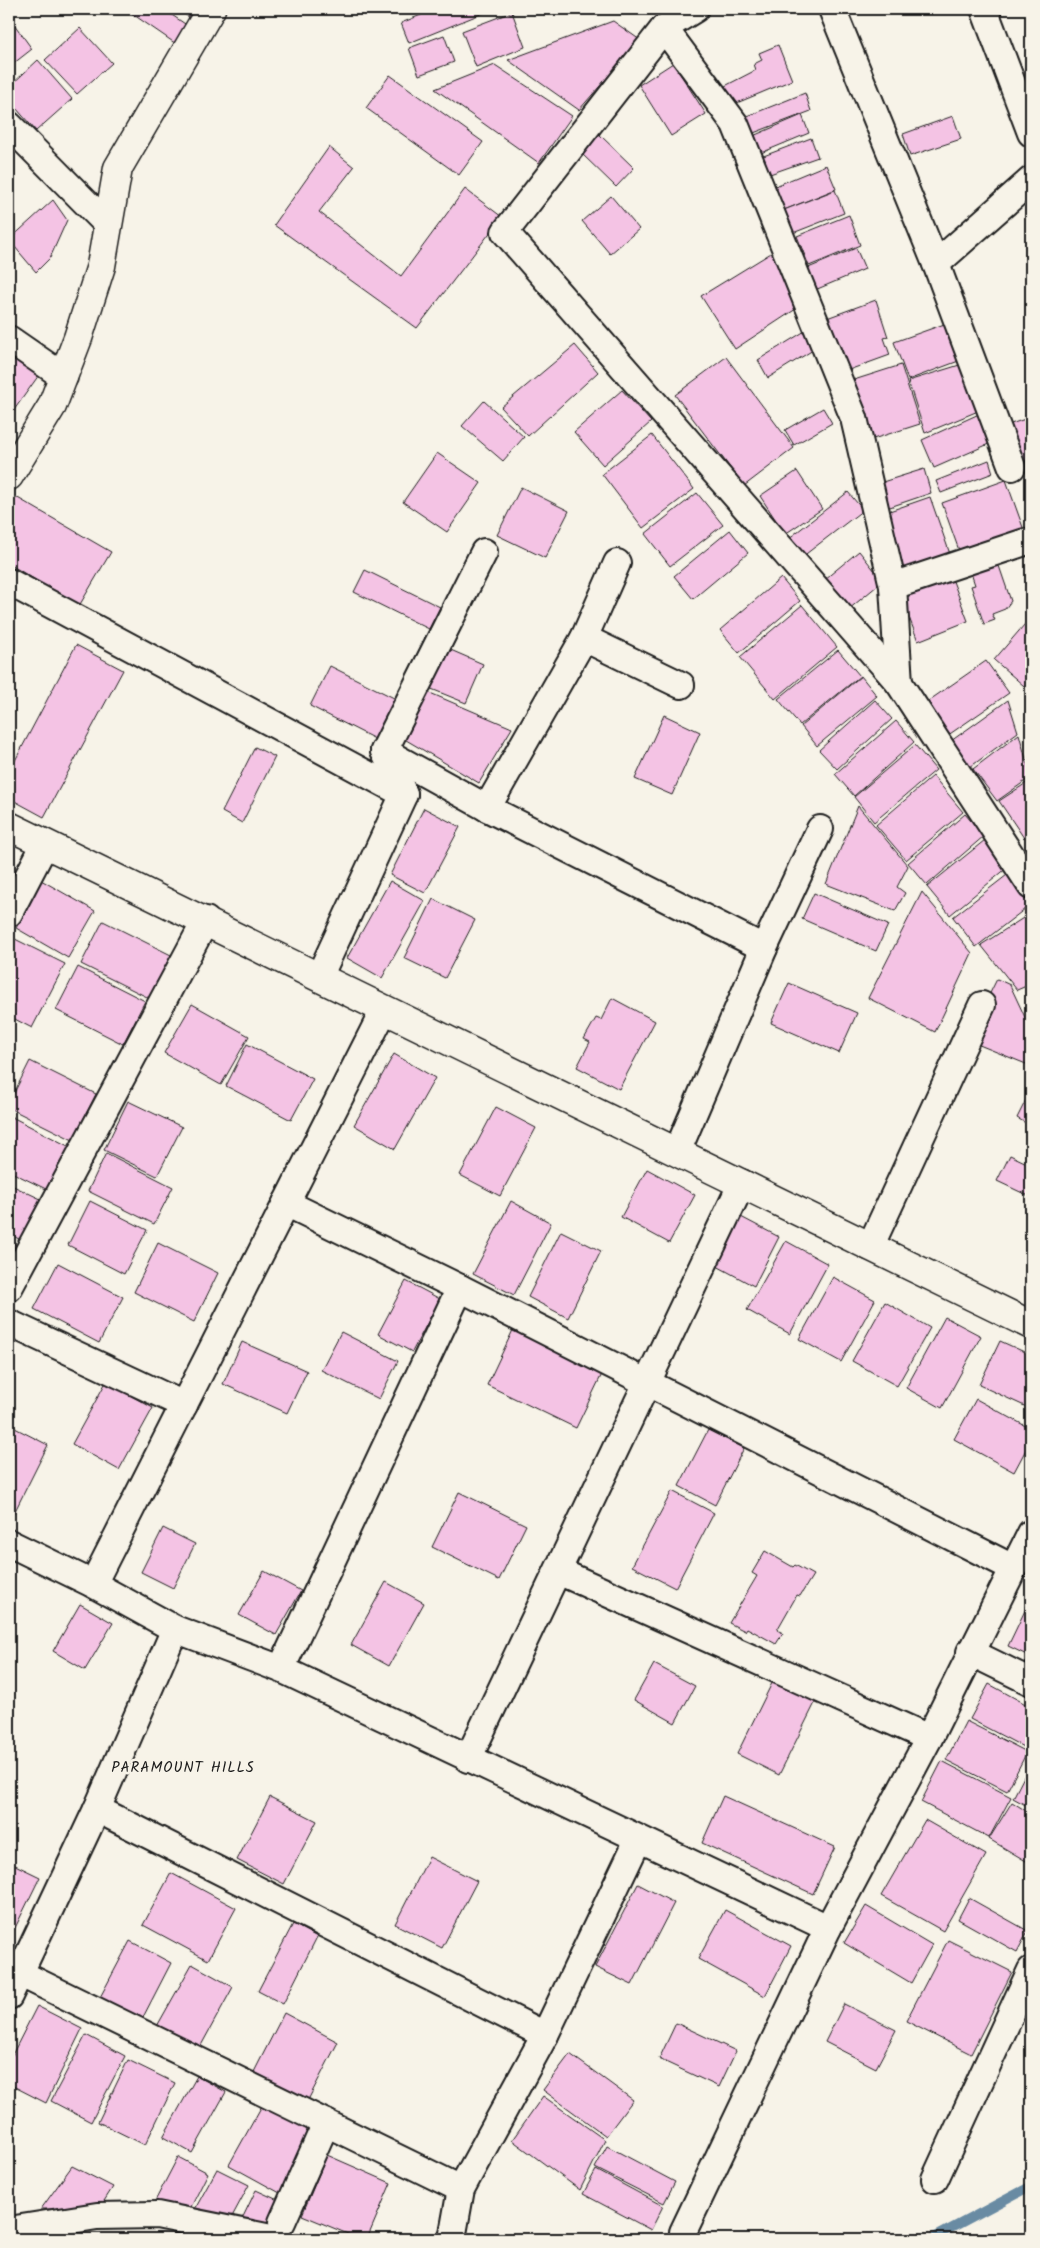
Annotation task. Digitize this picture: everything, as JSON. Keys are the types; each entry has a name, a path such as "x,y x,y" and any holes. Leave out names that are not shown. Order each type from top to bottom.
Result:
{"street":[{"path":"9,476 52,406 64,377 101,266 118,168 211,9"},
{"path":"832,9 936,264 1012,467"},
{"path":"984,9 1031,133"},
{"path":"899,683 893,586 854,418 735,124 681,15 505,232 899,683 1031,886"},
{"path":"9,125 108,225"},
{"path":"936,264 1031,180"},
{"path":"9,339 64,377"},
{"path":"893,586 1025,542"},
{"path":"384,751 484,552"},
{"path":"488,808 584,638 617,563"},
{"path":"9,582 404,794"},
{"path":"584,638 681,685"},
{"path":"319,977 404,794 384,751"},
{"path":"384,751 488,808 764,948"},
{"path":"9,826 206,920 384,1010 870,1246 1029,1319"},
{"path":"677,1152 764,948 820,829"},
{"path":"9,913 45,844"},
{"path":"9,1288 206,920"},
{"path":"870,1246 982,1005"},
{"path":"94,1584 384,1010"},
{"path":"468,1759 742,1183"},
{"path":"286,1203 460,1288 1013,1568"},
{"path":"281,1669 460,1288"},
{"path":"9,1324 184,1405"},
{"path":"683,2232 828,1928 929,1738 970,1652 1031,1533"},
{"path":"9,1543 94,1584 175,1629 281,1669 638,1840 828,1928"},
{"path":"558,1571 929,1738"},
{"path":"175,1629 97,1809 14,1984 326,2122 461,2189"},
{"path":"970,1652 1031,1682"},
{"path":"97,1809 545,2035"},
{"path":"452,2239 461,2189 545,2035 638,1840"},
{"path":"935,2179 1031,1970"},
{"path":"9,2230 96,2216 157,2215 279,2231 326,2122"}],"building":[{"path":"134,9 163,9 194,30 182,48 131,13"},
{"path":"175,9 197,9 191,18"},
{"path":"436,9 493,9 409,43 401,23"},
{"path":"512,12 525,47 476,67 462,31"},
{"path":"9,17 32,49 9,67"},
{"path":"613,21 640,40 579,110 508,60"},
{"path":"80,28 112,63 77,94 45,60"},
{"path":"444,35 454,62 419,75 409,48"},
{"path":"778,45 792,80 732,105 725,86 756,70 754,64 762,60 759,53"},
{"path":"38,60 72,99 36,131 9,100 9,87"},
{"path":"673,63 706,114 671,136 639,85"},
{"path":"495,65 572,116 539,163 435,89"},
{"path":"390,75 483,142 459,175 366,108"},
{"path":"805,93 811,111 751,134 745,117"},
{"path":"802,115 809,133 761,153 753,136"},
{"path":"953,116 961,139 910,156 903,134"},
{"path":"599,134 634,168 616,187 581,153"},
{"path":"811,138 818,157 767,175 761,157"},
{"path":"329,147 354,167 319,212 401,276 465,189 502,217 417,328 274,225"},
{"path":"826,165 836,189 784,210 773,187"},
{"path":"835,190 844,213 793,233 784,210"},
{"path":"611,196 639,229 610,254 582,221"},
{"path":"53,200 67,220 50,258 36,272 9,240"},
{"path":"849,215 860,245 809,266 797,236"},
{"path":"856,248 865,269 815,290 806,269"},
{"path":"776,250 799,307 735,349 701,296"},
{"path":"876,300 888,337 884,338 890,355 846,371 827,318"},
{"path":"950,322 964,359 908,380 894,342"},
{"path":"810,328 813,350 768,378 758,360"},
{"path":"575,345 598,372 528,436 501,407"},
{"path":"9,353 39,375 9,417"},
{"path":"726,357 794,448 744,486 675,395"},
{"path":"966,363 983,409 925,433 908,381"},
{"path":"901,365 920,424 873,439 854,380"},
{"path":"622,390 651,422 603,465 574,432"},
{"path":"484,401 524,437 503,461 462,426"},
{"path":"823,408 832,423 794,445 785,430"},
{"path":"979,414 991,443 934,468 922,440"},
{"path":"1031,417 1031,459 1021,463 1008,425"},
{"path":"652,435 694,489 643,528 602,474"},
{"path":"437,453 481,483 447,532 403,502"},
{"path":"989,460 993,473 941,493 936,481"},
{"path":"924,469 931,493 881,510 873,485"},
{"path":"797,471 822,509 785,534 760,496"},
{"path":"1006,480 1025,533 961,556 942,503"},
{"path":"521,487 569,511 545,558 497,535"},
{"path":"848,492 863,510 802,557 788,539"},
{"path":"697,493 723,525 670,566 645,534"},
{"path":"16,497 111,552 79,606 9,564 9,509"},
{"path":"930,497 950,554 898,572 878,515"},
{"path":"730,530 748,553 693,599 674,576"},
{"path":"859,551 883,581 843,614 819,584"},
{"path":"997,560 1011,601 1005,609 992,614 995,620 984,624 971,586 975,585 970,570"},
{"path":"948,568 968,621 918,641 899,591"},
{"path":"365,570 440,607 429,629 354,592"},
{"path":"781,578 800,601 739,653 720,630"},
{"path":"802,605 837,647 775,699 740,657"},
{"path":"1031,617 1031,692 994,660"},
{"path":"76,645 123,670 44,817 9,798 9,772"},
{"path":"446,648 483,664 466,703 429,688"},
{"path":"838,650 860,676 800,725 778,699"},
{"path":"986,661 1009,693 944,738 921,706"},
{"path":"330,666 396,699 375,739 310,706"},
{"path":"861,676 877,696 817,746 801,726"},
{"path":"423,690 512,728 479,783 401,737"},
{"path":"875,700 892,719 837,769 819,750"},
{"path":"1008,700 1018,732 970,767 951,741"},
{"path":"664,715 700,732 672,795 635,779"},
{"path":"896,721 914,742 854,796 835,774"},
{"path":"1019,734 1031,777 997,801 973,769"},
{"path":"915,745 936,770 874,822 854,797"},
{"path":"255,747 275,757 242,823 222,812"},
{"path":"933,776 963,812 906,860 876,825"},
{"path":"1031,780 1031,833 1024,838 999,801"},
{"path":"858,806 908,866 897,887 905,893 895,911 826,884"},
{"path":"424,808 460,827 425,893 390,875"},
{"path":"965,814 984,836 927,885 908,863"},
{"path":"985,840 1007,868 950,915 927,887"},
{"path":"1007,875 1030,905 976,947 953,917"},
{"path":"34,876 95,911 68,958 16,928 24,914 20,911"},
{"path":"390,881 425,901 382,978 347,958"},
{"path":"922,892 972,953 935,1032 868,998"},
{"path":"814,893 888,925 876,951 802,919"},
{"path":"433,899 475,920 445,978 404,958"},
{"path":"1031,913 1031,984 1017,990 981,945"},
{"path":"103,921 171,955 149,998 81,964"},
{"path":"9,936 65,964 32,1028 9,1016"},
{"path":"78,967 145,1001 123,1044 56,1010"},
{"path":"997,979 1010,985 1031,1030 1031,1066 967,1040"},
{"path":"789,983 857,1013 839,1053 771,1023"},
{"path":"612,998 655,1021 619,1089 577,1067 590,1042 584,1039 596,1018 601,1020"},
{"path":"192,1004 249,1036 221,1085 164,1053"},
{"path":"247,1044 313,1079 291,1120 226,1086"},
{"path":"394,1054 435,1078 395,1149 354,1125"},
{"path":"30,1061 96,1094 73,1140 9,1108 9,1103"},
{"path":"1031,1090 1031,1126 1017,1118"},
{"path":"128,1101 182,1127 157,1176 104,1150"},
{"path":"496,1107 536,1128 500,1196 460,1175"},
{"path":"10,1116 70,1147 48,1190 9,1171"},
{"path":"106,1153 173,1187 154,1224 88,1191"},
{"path":"1010,1155 1031,1165 1031,1197 997,1181"},
{"path":"647,1169 695,1195 669,1243 621,1217"},
{"path":"9,1184 45,1201 25,1242 9,1234"},
{"path":"90,1201 147,1230 124,1274 68,1245"},
{"path":"511,1201 551,1223 514,1295 473,1274"},
{"path":"741,1217 779,1237 754,1286 715,1265"},
{"path":"561,1231 601,1251 568,1318 528,1297"},
{"path":"9,1241 22,1248 9,1275"},
{"path":"786,1241 828,1264 790,1334 747,1310"},
{"path":"158,1243 218,1273 194,1322 134,1292"},
{"path":"58,1263 123,1297 99,1343 34,1309"},
{"path":"833,1277 875,1300 841,1362 799,1339"},
{"path":"406,1281 440,1299 412,1352 378,1334"},
{"path":"885,1302 930,1328 897,1386 852,1361"},
{"path":"945,1317 981,1336 942,1408 906,1388"},
{"path":"513,1330 603,1372 576,1428 487,1385"},
{"path":"341,1332 398,1361 379,1399 321,1370"},
{"path":"1000,1341 1031,1355 1031,1409 979,1385"},
{"path":"242,1342 307,1371 287,1413 223,1384"},
{"path":"106,1382 153,1408 119,1470 72,1444"},
{"path":"976,1399 1031,1429 1031,1440 1014,1472 954,1439"},
{"path":"9,1425 48,1445 13,1515 9,1513"},
{"path":"708,1430 744,1448 715,1505 679,1486"},
{"path":"672,1491 714,1513 675,1588 632,1566"},
{"path":"459,1492 526,1525 499,1580 432,1547"},
{"path":"163,1528 195,1544 173,1588 141,1572"},
{"path":"765,1551 793,1567 795,1565 813,1575 800,1596 797,1595 777,1630 783,1633 776,1644 747,1628 745,1631 729,1623 757,1576 752,1573"},
{"path":"264,1571 301,1591 276,1635 239,1615"},
{"path":"386,1582 424,1603 389,1666 351,1645"},
{"path":"1031,1598 1031,1657 1008,1646"},
{"path":"80,1604 113,1623 85,1670 53,1651"},
{"path":"654,1664 695,1686 675,1723 634,1700"},
{"path":"774,1679 816,1701 779,1775 737,1754"},
{"path":"989,1684 1031,1707 1031,1751 970,1719"},
{"path":"966,1721 1027,1752 1007,1791 946,1760"},
{"path":"942,1761 1011,1797 989,1838 921,1802"},
{"path":"1031,1763 1031,1808 1013,1798"},
{"path":"723,1796 835,1847 813,1894 702,1843"},
{"path":"270,1797 317,1821 284,1884 237,1860"},
{"path":"1012,1802 1031,1814 1031,1864 989,1839"},
{"path":"925,1820 986,1855 943,1931 881,1896"},
{"path":"429,1857 477,1881 442,1948 395,1924"},
{"path":"9,1862 40,1877 13,1932 9,1930"},
{"path":"171,1873 236,1908 208,1960 143,1925"},
{"path":"638,1884 674,1903 632,1985 595,1967"},
{"path":"969,1898 1028,1931 1017,1952 958,1919"},
{"path":"866,1906 932,1945 911,1983 844,1943"},
{"path":"725,1910 791,1946 765,1996 698,1959"},
{"path":"293,1924 317,1937 283,2004 258,1991"},
{"path":"948,1940 1012,1972 971,2054 906,2021"},
{"path":"130,1941 171,1963 139,2025 97,2003"},
{"path":"192,1964 233,1987 198,2051 156,2028"},
{"path":"844,2004 896,2030 876,2068 825,2042"},
{"path":"37,2006 82,2029 46,2103 9,2084 9,2061"},
{"path":"284,2013 338,2042 308,2100 254,2072"},
{"path":"676,2023 736,2051 719,2087 659,2059"},
{"path":"86,2035 125,2056 91,2122 51,2101"},
{"path":"570,2054 633,2100 606,2136 543,2090"},
{"path":"128,2060 175,2083 145,2145 98,2122"},
{"path":"197,2076 226,2092 192,2153 163,2137"},
{"path":"543,2096 605,2140 580,2190 512,2140"},
{"path":"264,2102 315,2130 280,2193 229,2165"},
{"path":"607,2146 675,2182 664,2203 595,2168"},
{"path":"327,2155 391,2183 367,2239 360,2239 302,2215"},
{"path":"178,2157 208,2173 189,2211 173,2203 169,2210 154,2203"},
{"path":"72,2166 113,2187 99,2209 41,2209"},
{"path":"217,2169 249,2185 227,2226 195,2209"},
{"path":"596,2170 663,2206 651,2230 583,2194"},
{"path":"256,2190 280,2201 263,2234 240,2223"}],"waterway":[{"path":"931,2239 1031,2186"}],"district":[{"name":"PARAMOUNT HILLS","path":"183,1767"}]}
